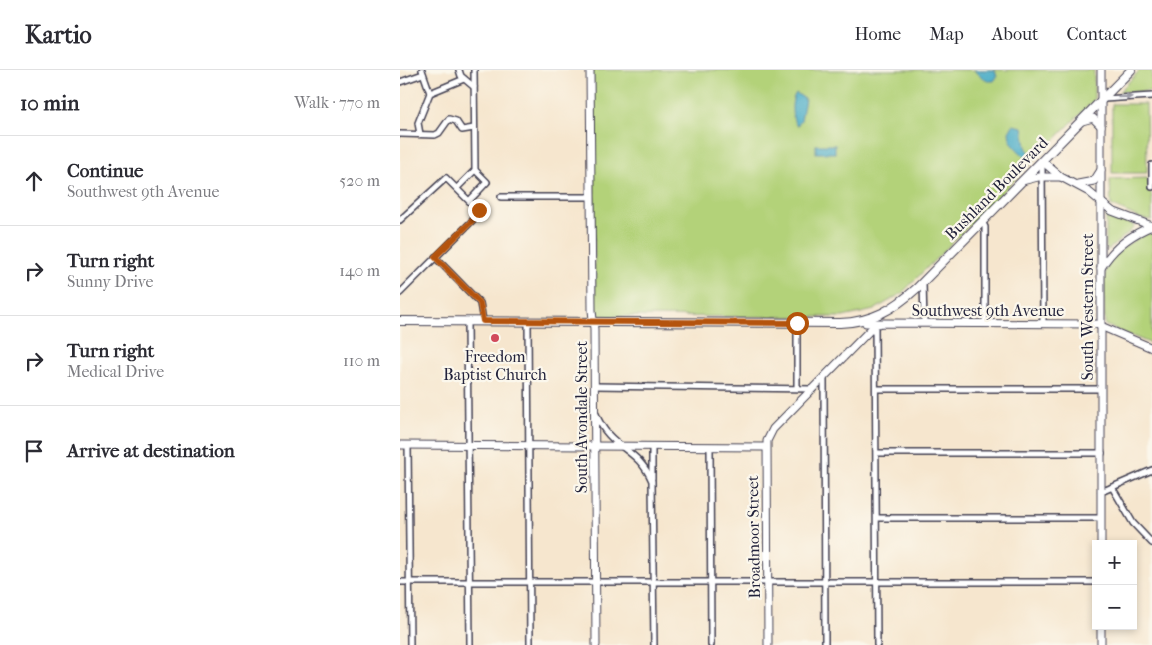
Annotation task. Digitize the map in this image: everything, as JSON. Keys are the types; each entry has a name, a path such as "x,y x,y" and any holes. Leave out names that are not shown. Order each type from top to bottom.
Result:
{"main road":[{"name":"Bushland Boulevard","path":"877,322 923,282 1132,70"},
{"name":"Southwest 9th Avenue","path":"400,321 877,322"}],"street":[{"path":"459,70 464,79 474,87"},
{"path":"470,200 487,182 475,170 474,70"},
{"name":"South Avondale Street","path":"590,70 595,386 596,645"},
{"name":"South Western Street","path":"1101,70 1101,540"},
{"path":"400,82 422,72 430,93 418,122 420,134"},
{"path":"430,93 464,79"},
{"path":"1101,100 1110,97 1152,96"},
{"path":"1081,121 1093,118 1101,126"},
{"path":"400,134 439,133 449,119 456,121 462,130 474,128"},
{"path":"1042,161 1043,324"},
{"path":"1042,161 1061,177 1078,184 1120,216 1152,226 1140,231 1121,244 1100,270"},
{"path":"1152,165 1152,188"},
{"path":"458,187 475,170"},
{"path":"1078,184 1094,181 1101,170"},
{"path":"1021,182 1042,176 1061,177"},
{"path":"400,220 442,179 448,178 479,210 478,215 400,293"},
{"path":"501,197 591,197"},
{"path":"982,221 984,227 985,324"},
{"path":"435,257 480,303 483,321"},
{"path":"923,282 924,323"},
{"path":"890,310 885,319 891,323"},
{"path":"528,321 530,645"},
{"path":"467,322 470,645"},
{"path":"863,322 868,327 865,335"},
{"path":"877,322 877,645"},
{"name":"Southwest 9th Avenue","path":"877,322 1096,324 1152,348"},
{"name":"Bushland Boulevard","path":"773,429 877,322"},
{"path":"797,323 797,388"},
{"path":"824,377 825,645"},
{"path":"595,386 813,389"},
{"path":"877,389 1101,390"},
{"path":"595,410 607,434 641,461 652,481"},
{"name":"Broadmoor Street","path":"768,645 766,447 773,429"},
{"path":"400,445 766,447"},
{"path":"408,445 410,645"},
{"path":"652,447 654,645"},
{"path":"710,447 711,645"},
{"path":"877,452 1102,453"},
{"path":"1102,492 1152,470"},
{"path":"1112,487 1133,523 1152,543"},
{"path":"877,518 1100,518"},
{"path":"400,582 1092,582"},
{"path":"1101,630 1101,645"}],"green space":[{"path":"593,70 1094,70 1094,100 902,293 874,310 843,317 597,316 595,314"},
{"path":"1140,70 1152,70 1152,91 1119,92"},
{"path":"1112,104 1146,104 1147,173 1112,173"},
{"path":"1147,178 1152,198 1152,220 1142,219 1111,205 1110,179"},
{"path":"1110,214 1133,225 1134,228 1108,250 1106,248 1106,217"},
{"path":"1152,232 1152,344 1105,325 1104,290 1106,270 1113,258 1125,246"}],"water":[{"path":"974,70 995,70 997,77 994,81 987,81"},
{"path":"796,93 805,99 801,120 797,126 793,119 792,110"},
{"path":"1013,125 1023,127 1026,147 1034,160 1031,162 1011,141 1009,132"},
{"path":"816,145 835,145 835,153 816,153"}],"place":[{"name":"Freedom Baptist Church","path":"495,338"}],"route":[{"path":"479,210 478,215 435,257 480,303 483,309 483,321 797,323"}]}
